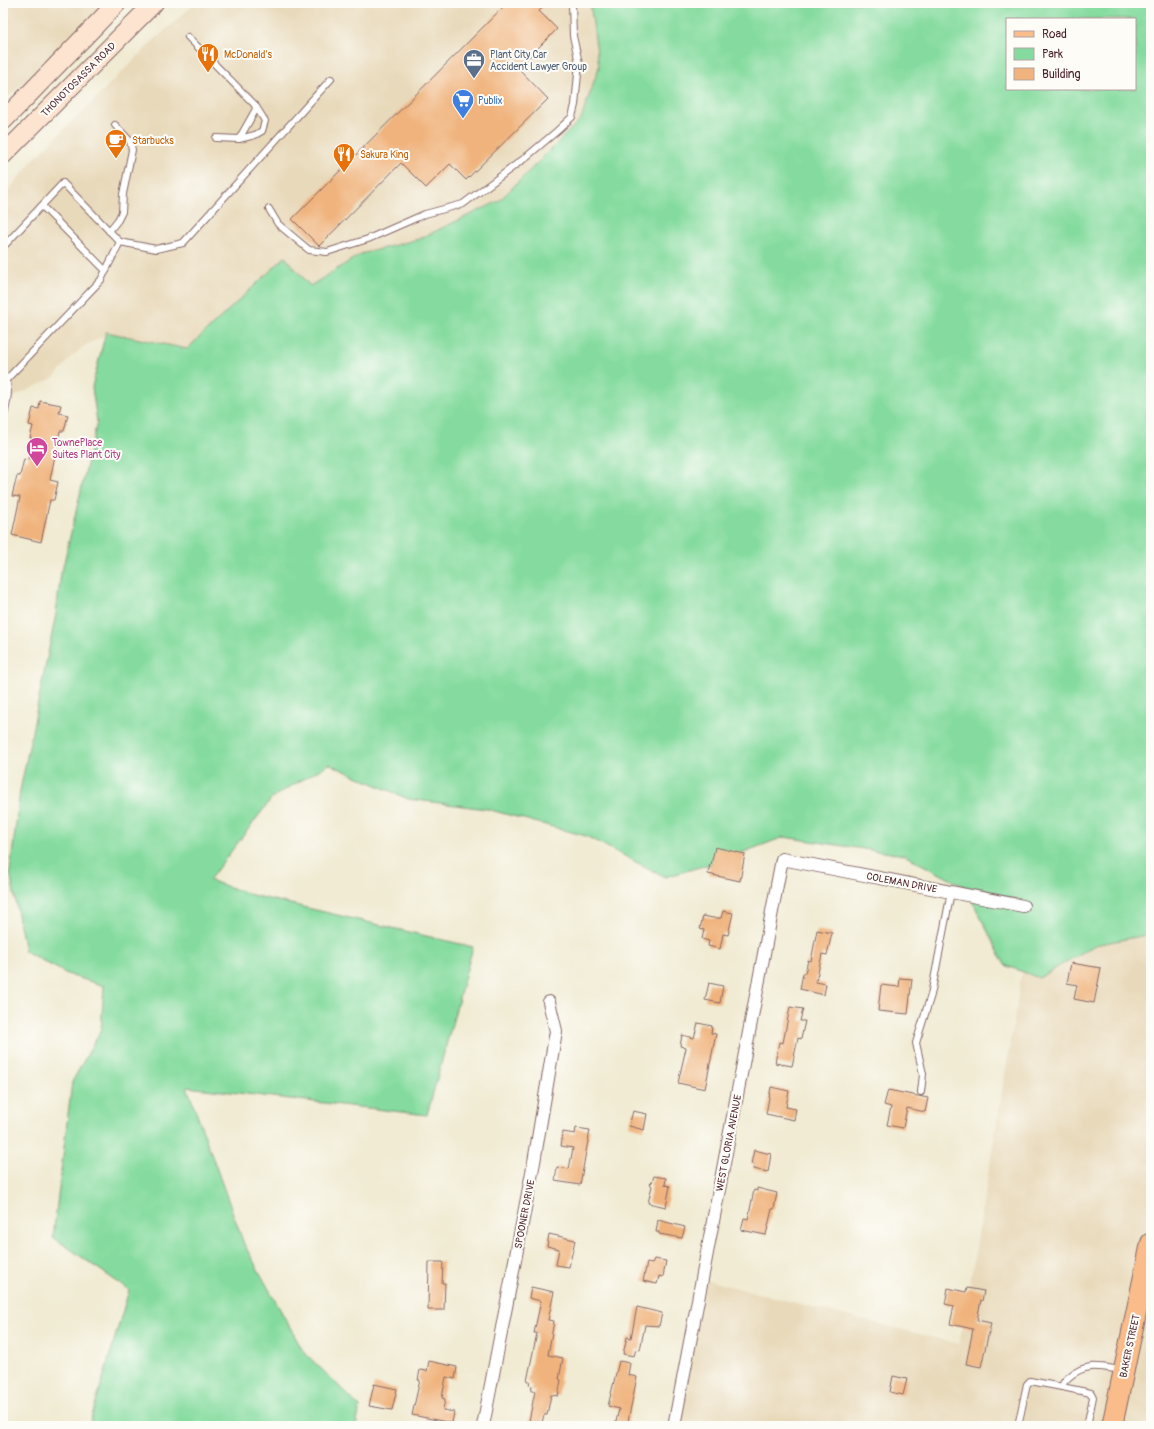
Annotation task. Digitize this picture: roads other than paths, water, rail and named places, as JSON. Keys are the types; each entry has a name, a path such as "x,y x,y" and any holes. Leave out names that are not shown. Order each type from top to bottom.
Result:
{"main road":[{"path":"3,125 8,115 117,3"},
{"name":"THONOTOSASSA ROAD","path":"3,155 152,4"},
{"path":"19,139 17,129 41,82"},
{"name":"BAKER STREET","path":"1112,1426 1151,1243"}],"street":[{"name":"COLEMAN DRIVE","path":"782,859 1023,906"},
{"name":"WEST GLORIA AVENUE","path":"674,1426 782,859"},
{"name":"SPOONER DRIVE","path":"483,1426 534,1162 556,1031 549,1002"}],"lane":[{"path":"269,209 278,224 309,250 327,252 368,239 425,214 463,204 536,149 572,117 579,62 573,36 572,3"},
{"path":"188,36 255,105 265,121 262,131 255,135 239,139 216,138"},
{"path":"3,247 63,183 120,242 156,249 183,243 331,79"},
{"path":"239,139 256,109 255,105"},
{"path":"109,231 118,220 122,212 122,194 132,150 130,141 115,125"},
{"path":"42,206 106,271"},
{"path":"3,421 8,391 4,378 101,280 120,242"},
{"path":"921,1092 923,1074 916,1043 931,995 951,892"},
{"path":"1062,1387 1063,1382 1076,1370 1087,1366 1124,1370"},
{"path":"1018,1426 1027,1384 1030,1381 1091,1393 1093,1397 1087,1426"}],"place":[{"name":"McDonald's","path":"208,74"},
{"name":"Plant City Car Accident Lawyer Group","path":"474,80"},
{"name":"Publix","path":"463,120"},
{"name":"Starbucks","path":"116,160"},
{"name":"Sakura King","path":"344,174"},
{"name":"TownePlace Suites Plant City","path":"37,468"}]}
